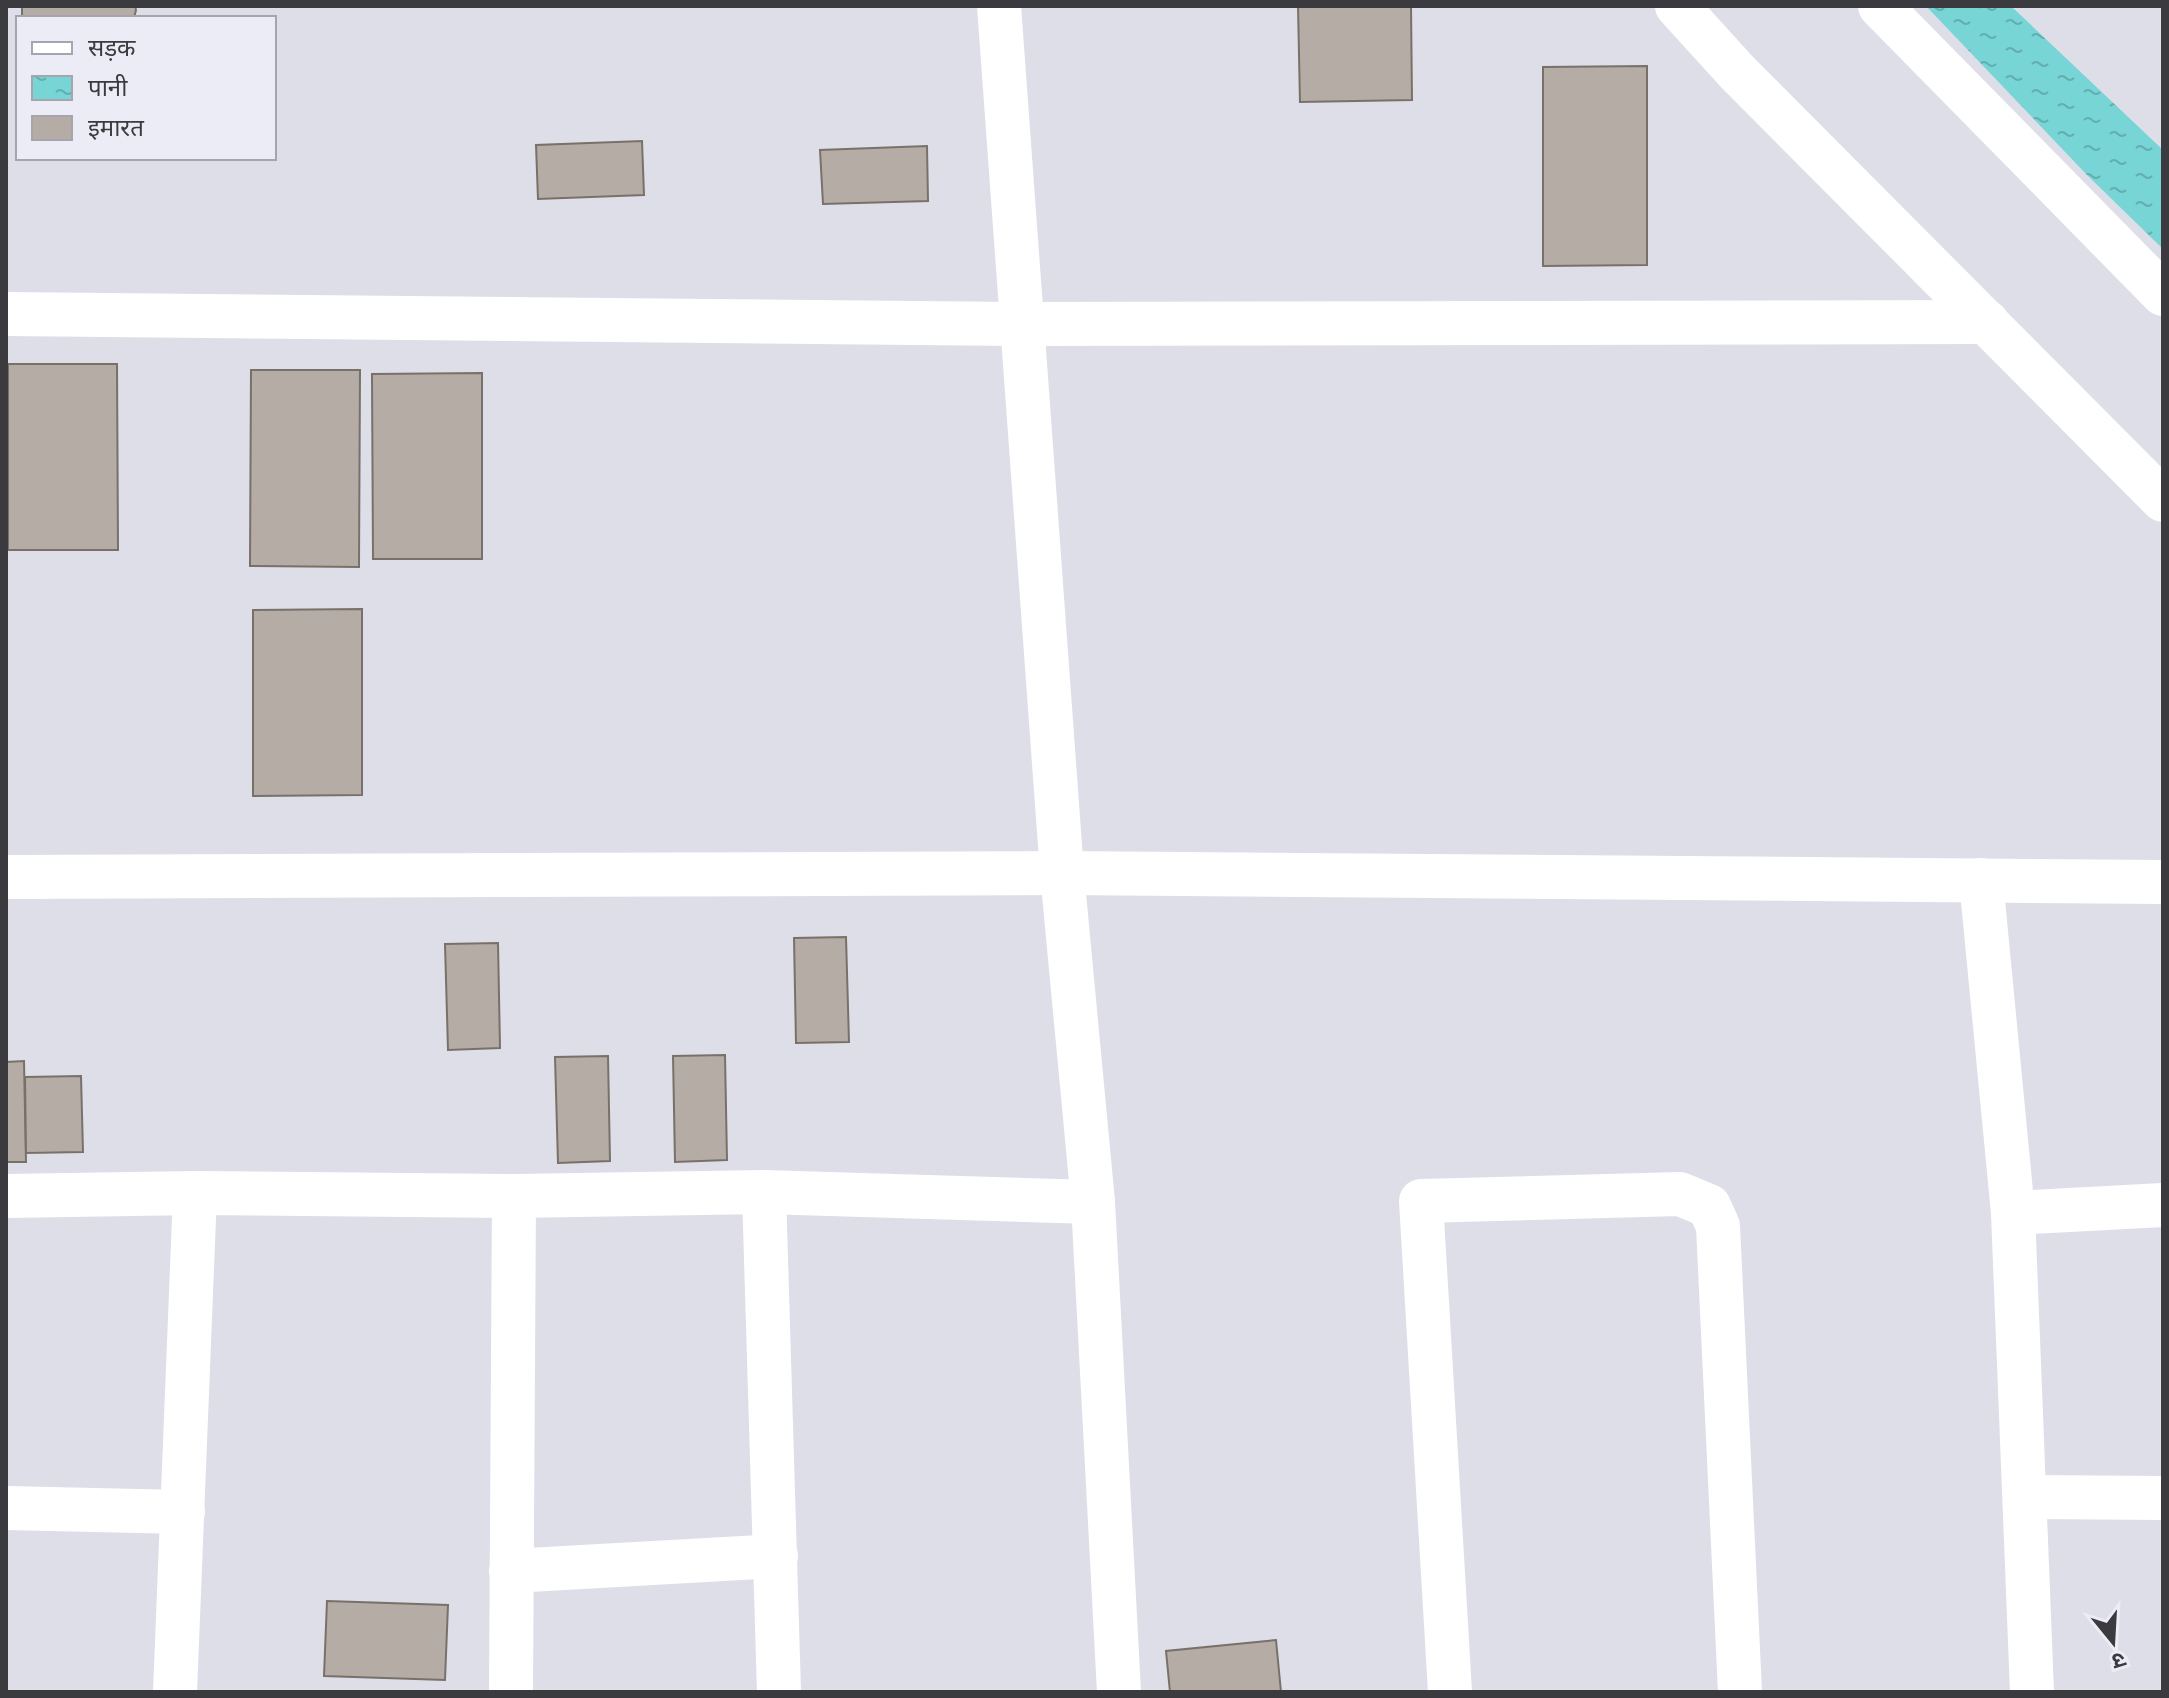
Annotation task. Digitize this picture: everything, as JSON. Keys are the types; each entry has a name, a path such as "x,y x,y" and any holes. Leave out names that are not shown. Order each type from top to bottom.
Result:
{"street":[{"path":"999,6 1062,873 1093,1202 1119,1692"},
{"path":"1677,6 1737,72 2163,500"},
{"path":"1880,6 2163,294"},
{"path":"6,314 1021,324 1987,322"},
{"path":"6,877 1062,873 2163,882"},
{"path":"1981,880 2013,1213 2032,1692"},
{"path":"6,1196 195,1193 514,1196 764,1192 1093,1202"},
{"path":"764,1192 779,1692"},
{"path":"175,1692 195,1193"},
{"path":"1450,1692 1421,1201 1680,1194 1709,1206 1718,1226 1740,1692"},
{"path":"511,1692 514,1196"},
{"path":"2013,1213 2163,1205"},
{"path":"2025,1497 2163,1498"},
{"path":"6,1508 183,1512"},
{"path":"511,1571 776,1556"}],"water":[{"path":"1926,6 2011,6 2163,150 2163,249 2087,175"}],"building":[{"path":"22,6 135,6 136,10 134,16 22,16"},
{"path":"1298,6 1411,6 1412,100 1300,102"},
{"path":"1647,66 1647,265 1543,266 1543,67"},
{"path":"642,141 644,195 538,199 536,145"},
{"path":"927,146 928,201 823,204 820,150"},
{"path":"8,364 117,364 118,550 8,550"},
{"path":"251,370 360,370 359,567 250,566"},
{"path":"482,373 482,559 373,559 372,374"},
{"path":"362,609 362,795 253,796 253,610"},
{"path":"846,937 849,1042 796,1043 794,938"},
{"path":"498,943 500,1048 448,1050 445,944"},
{"path":"725,1055 727,1160 675,1162 673,1056"},
{"path":"608,1056 610,1161 558,1163 555,1057"},
{"path":"24,1061 26,1162 6,1162 6,1062"},
{"path":"81,1076 83,1152 26,1153 25,1077"},
{"path":"327,1601 448,1605 445,1680 324,1676"},
{"path":"1276,1640 1281,1692 1170,1692 1166,1651"}]}
